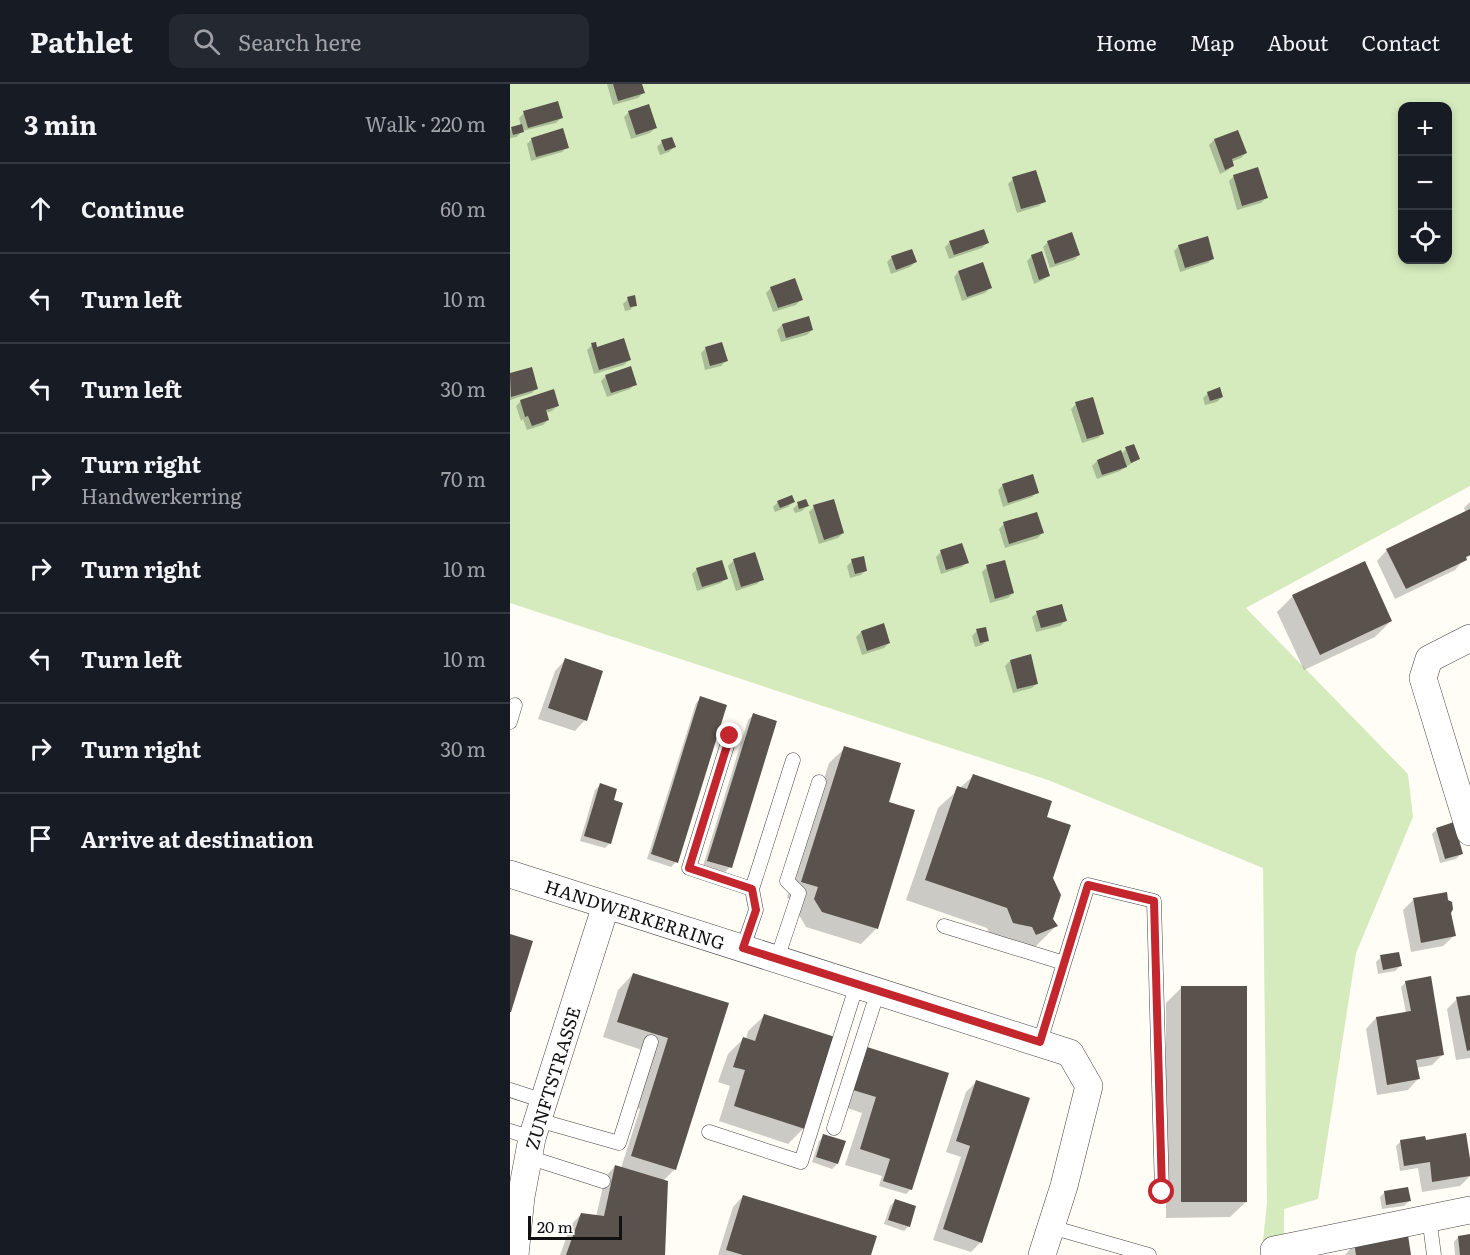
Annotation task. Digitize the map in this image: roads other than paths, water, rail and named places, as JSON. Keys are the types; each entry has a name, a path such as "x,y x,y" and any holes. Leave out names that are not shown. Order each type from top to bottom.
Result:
{"street":[{"path":"1470,638 1429,659 1423,678 1470,832"},
{"name":"HANDWERKERRING","path":"510,874 1070,1053 1089,1086 1064,1186 1042,1255"},
{"name":"ZUNFTSTRASSE","path":"513,1248 530,1130 606,905"},
{"path":"1274,1250 1470,1210"}],"lane":[{"path":"510,722 515,705"},
{"path":"730,736 689,868 752,889"},
{"path":"743,948 756,910 752,889 793,760"},
{"path":"777,959 799,893 787,881 819,782"},
{"path":"1040,1042 1088,885 1154,901 1162,1192"},
{"path":"944,926 1064,963"},
{"path":"834,1128 868,987"},
{"path":"709,1132 801,1162 868,987"},
{"path":"530,1130 619,1143 651,1042"},
{"path":"510,1090 530,1130 603,1181"},
{"path":"1429,1217 1434,1255"},
{"path":"1051,1227 1149,1255"}]}
